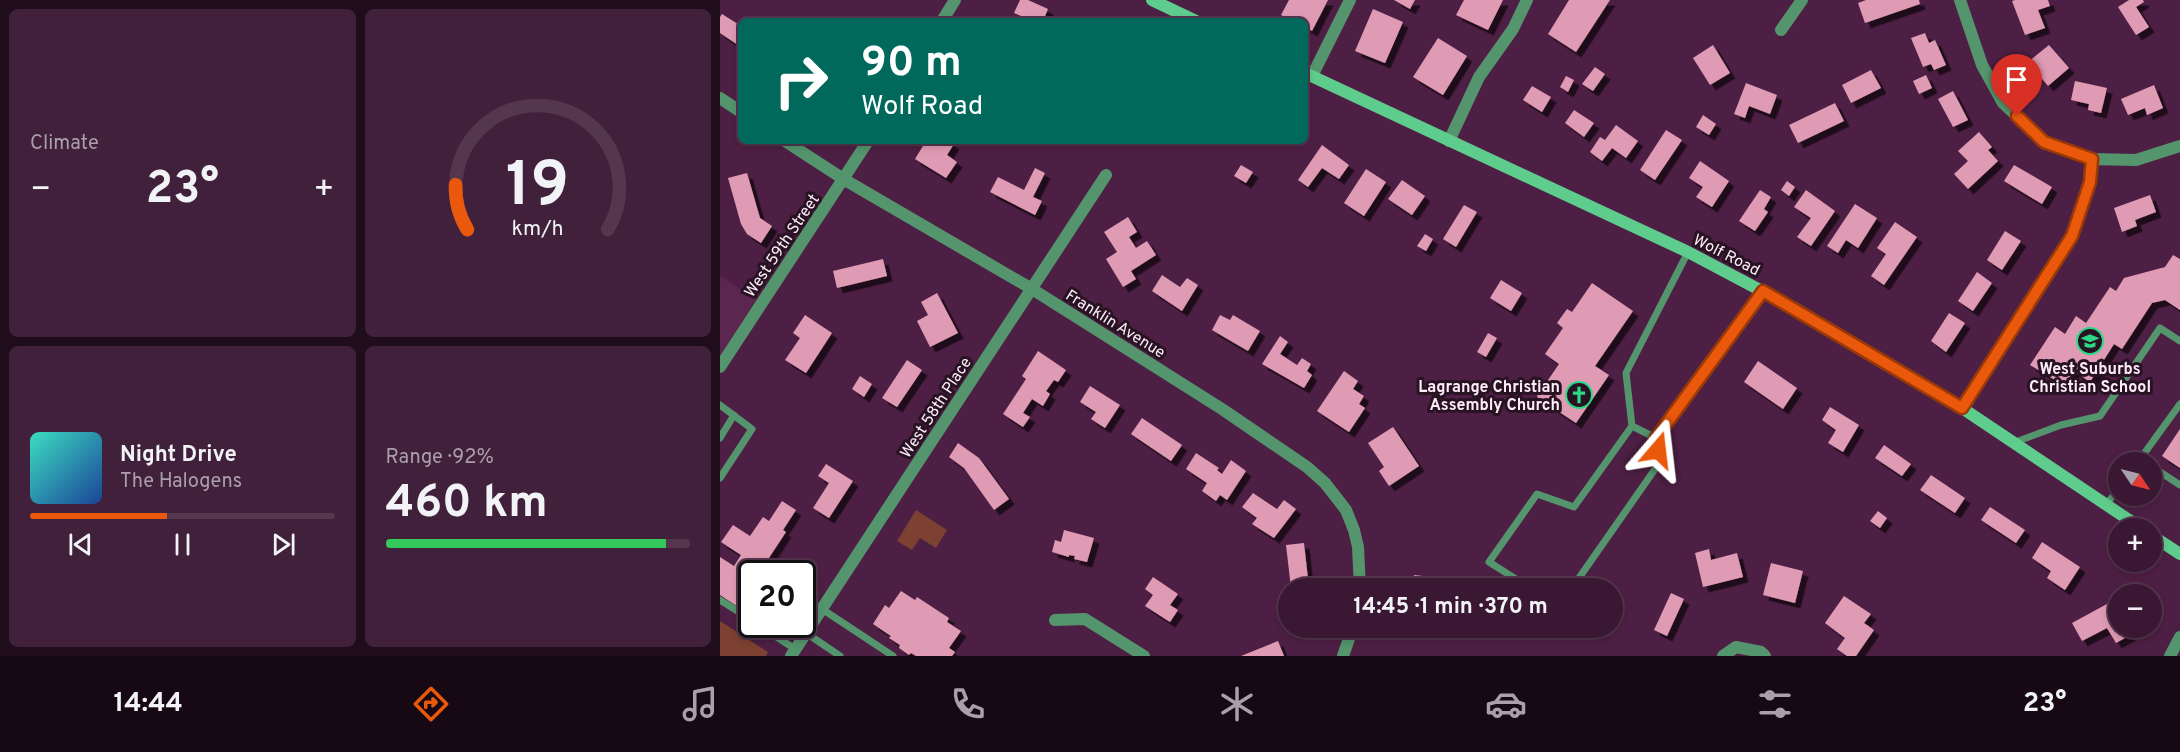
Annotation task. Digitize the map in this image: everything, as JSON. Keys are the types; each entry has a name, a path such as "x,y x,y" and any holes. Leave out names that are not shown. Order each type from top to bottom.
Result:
{"main road":[{"path":"1152,0 1190,18"},
{"name":"Wolf Road","path":"1309,75 1688,252 1763,291 1962,408 2126,518"},
{"path":"2162,542 2180,554"}],"street":[{"path":"944,18 955,0"},
{"path":"1309,75 1350,0"},
{"path":"1449,141 1479,77 1513,29 1527,0"},
{"path":"1781,30 1802,0"},
{"path":"1960,0 1982,65 2003,103 2044,142 2092,159 2136,160 2180,146"},
{"path":"720,98 738,110"},
{"name":"Franklin Avenue","path":"790,144 844,180 1032,289 1292,455 1325,483 1346,510 1354,530 1359,556 1360,578"},
{"name":"West 59th Street","path":"720,367 866,144"},
{"path":"1962,408 2072,236 2090,182 2092,159"},
{"name":"West 58th Place","path":"816,618 1106,175"},
{"path":"1055,620 1085,620 1144,656"},
{"path":"2170,656 2180,637"},
{"name":"West 58th Place","path":"793,653 803,638"},
{"path":"1343,656 1349,638"},
{"path":"1723,656 1736,647 1761,652 1765,656"}],"lane":[{"path":"1514,578 1489,562 1537,494 1574,507 1632,426 1626,373 1688,252"},
{"path":"1579,578 1660,462 1656,438 1763,291"},
{"path":"2013,443 2061,425 2100,416 2160,328 2180,341"},
{"path":"2147,452 2180,404"},
{"path":"720,405 752,429 720,478"},
{"path":"720,438 734,416"},
{"path":"1632,426 1656,438"},
{"path":"2162,473 2180,485"},
{"path":"720,600 738,611"},
{"path":"822,609 893,656"},
{"path":"774,638 793,653"},
{"path":"813,638 840,656"}],"shaded area":[{"path":"720,276 757,300 720,356"},
{"path":"916,510 947,530 936,548 920,538 912,550 897,541"},
{"path":"720,621 738,633 738,638 746,638 768,652 766,656 720,656"}],"building":[{"path":"1020,0 1028,0 1048,9 1044,18 1026,18 1014,13"},
{"path":"1289,0 1328,0 1312,31 1308,29 1308,18 1287,18 1281,15"},
{"path":"1394,0 1415,0 1410,9"},
{"path":"1464,0 1503,0 1488,30 1456,15"},
{"path":"1569,0 1610,0 1576,52 1548,34"},
{"path":"1866,0 1919,0 1920,4 1865,23 1858,3"},
{"path":"2048,0 2050,6 2038,10 2045,28 2025,35 2012,1"},
{"path":"2129,0 2143,0 2144,2 2136,7 2149,27 2136,35 2118,7"},
{"path":"1373,9 1403,22 1385,63 1355,51"},
{"path":"722,14 738,24 738,45 720,33"},
{"path":"1925,33 1929,43 1935,40 1946,65 1934,70 1931,64 1923,67 1911,38"},
{"path":"1438,38 1467,56 1443,95 1413,77"},
{"path":"1713,45 1730,73 1710,85 1693,58"},
{"path":"2049,45 2069,68 2048,86 2028,62"},
{"path":"1595,67 1605,74 1593,91 1582,84"},
{"path":"1871,70 1881,88 1851,103 1842,85"},
{"path":"1926,75 1932,88 1919,94 1913,81"},
{"path":"1566,76 1574,80 1568,92 1560,87"},
{"path":"2075,81 2107,88 2101,113 2088,110 2089,104 2071,100"},
{"path":"1746,83 1777,95 1770,114 1749,106 1745,118 1734,114"},
{"path":"2154,85 2163,108 2147,115 2145,108 2128,115 2121,99"},
{"path":"1532,86 1551,97 1542,112 1523,100"},
{"path":"1953,91 1968,120 1953,127 1938,99"},
{"path":"1835,103 1844,121 1798,143 1789,125"},
{"path":"1574,110 1594,123 1584,137 1565,123"},
{"path":"1703,115 1716,124 1709,135 1696,127"},
{"path":"1616,125 1638,141 1626,158 1612,148 1602,161 1590,152 1600,137 1605,140"},
{"path":"1666,130 1682,140 1655,180 1640,170"},
{"path":"1979,132 1992,147 1988,150 1998,161 1968,189 1954,174 1968,161 1958,151"},
{"path":"924,144 954,144 947,155 957,162 946,178 915,159"},
{"path":"1322,145 1349,165 1339,179 1322,168 1308,187 1298,180"},
{"path":"1700,161 1729,181 1712,207 1696,197 1703,187 1689,178"},
{"path":"1241,165 1253,172 1246,183 1234,176"},
{"path":"2014,165 2052,187 2042,204 2004,181"},
{"path":"1035,168 1045,173 1033,197 1042,201 1035,215 990,192 998,177 1024,190"},
{"path":"1366,169 1386,182 1364,216 1344,203"},
{"path":"747,173 760,218 772,226 761,243 747,234 741,224 728,178"},
{"path":"1402,180 1425,196 1412,215 1388,199"},
{"path":"1787,181 1795,187 1789,196 1781,190"},
{"path":"1760,190 1771,197 1764,209 1768,212 1755,231 1739,221"},
{"path":"1806,190 1835,211 1811,246 1797,237 1811,218 1794,207"},
{"path":"2150,195 2156,212 2135,220 2137,226 2122,232 2114,208"},
{"path":"1855,204 1877,218 1858,248 1846,240 1838,253 1827,246"},
{"path":"1464,205 1477,212 1456,247 1443,239"},
{"path":"1128,217 1137,232 1129,237 1136,248 1147,241 1156,255 1131,271 1136,279 1123,287 1106,259 1117,252 1104,232"},
{"path":"1895,222 1917,237 1884,285 1871,276 1886,254 1877,248"},
{"path":"2005,231 2021,241 2002,270 1987,260"},
{"path":"1425,234 1433,239 1426,251 1417,246"},
{"path":"2173,255 2180,259 2180,310 2165,300 2152,303 2122,349 2114,344 2090,382 2074,371 2065,386 2030,365 2055,327 2065,334 2076,316 2086,323 2110,287 2116,291 2124,278 2165,267"},
{"path":"883,259 887,276 837,288 833,271"},
{"path":"1977,272 1992,283 1973,311 1958,301"},
{"path":"1162,275 1180,287 1187,278 1198,285 1182,311 1152,291"},
{"path":"1501,280 1522,293 1511,311 1490,298"},
{"path":"1592,283 1633,311 1595,366 1609,375 1576,423 1547,404 1539,405 1536,388 1544,386 1559,364 1545,354 1563,328 1557,323 1567,309 1572,312"},
{"path":"937,293 958,333 930,347 917,321 928,315 921,302"},
{"path":"1949,313 1965,323 1946,352 1931,341"},
{"path":"805,315 832,333 806,373 785,360 800,338 793,333"},
{"path":"1220,315 1230,320 1233,315 1260,331 1248,351 1212,330"},
{"path":"1488,333 1497,338 1486,357 1477,352"},
{"path":"1280,336 1288,342 1280,354 1297,365 1302,358 1311,364 1307,371 1312,375 1304,388 1262,364"},
{"path":"1038,351 1066,370 1058,382 1054,380 1046,391 1050,394 1043,406 1032,399 1023,413 1030,417 1023,427 1003,414 1026,379 1022,376"},
{"path":"907,360 922,370 897,407 882,398"},
{"path":"1758,361 1797,388 1783,409 1744,382"},
{"path":"1344,371 1358,381 1353,389 1364,396 1359,404 1365,408 1349,432 1317,411"},
{"path":"860,376 872,384 864,397 852,389"},
{"path":"1090,386 1120,405 1105,428 1091,419 1096,412 1080,402"},
{"path":"1830,407 1859,425 1843,452 1828,443 1836,430 1822,420"},
{"path":"1142,418 1182,445 1171,461 1131,434"},
{"path":"1393,427 1419,466 1389,486 1379,471 1384,467 1368,443"},
{"path":"2180,429 2180,468 2162,456"},
{"path":"958,443 979,458 1009,499 994,510 964,468 949,457"},
{"path":"1884,445 1911,464 1902,476 1875,458"},
{"path":"1196,453 1219,468 1217,470 1222,474 1231,460 1246,471 1227,500 1220,495 1216,501 1202,491 1207,483 1186,469"},
{"path":"826,464 853,481 829,518 813,508 829,483 818,476"},
{"path":"1931,475 1965,498 1955,513 1920,490"},
{"path":"1253,493 1277,509 1284,500 1296,509 1274,538 1252,524 1257,518 1242,507"},
{"path":"782,501 796,510 783,530 786,532 768,560 738,560 738,607 720,595 720,557 734,566 741,555 721,542 733,525 750,536 763,517 769,521"},
{"path":"1990,507 2025,530 2016,543 1981,520"},
{"path":"1878,511 1887,518 1880,528 1870,521"},
{"path":"1064,530 1094,538 1087,562 1074,559 1075,556 1069,555 1069,557 1052,552 1055,540 1061,542"},
{"path":"2042,542 2080,567 2065,590 2047,578 2051,571 2032,558"},
{"path":"1304,543 1308,578 1290,578 1286,545"},
{"path":"1709,549 1711,560 1737,553 1743,577 1703,587 1695,553"},
{"path":"1771,563 1803,571 1795,603 1763,595"},
{"path":"1414,575 1432,577 1432,578 1414,578"},
{"path":"1153,577 1178,594 1170,605 1178,610 1170,622 1145,606 1153,595 1145,589"},
{"path":"901,591 915,600 917,597 949,618 947,622 961,631 949,648 955,652 952,656 916,656 911,653 909,655 889,638 891,636 873,624 885,605 889,608"},
{"path":"1671,593 1684,599 1667,636 1654,630"},
{"path":"1844,596 1871,614 1864,623 1874,630 1856,656 1847,656 1837,649 1845,638 1825,623"},
{"path":"2108,603 2108,630 2107,628 2082,641 2072,623"},
{"path":"2113,638 2125,638 2116,643"},
{"path":"1278,641 1284,656 1241,656"}],"place":[{"name":"West Suburbs Christian School","path":"2090,341"},
{"name":"Lagrange Christian Assembly Church","path":"1579,395"}],"route":[{"path":"1658,450 1656,438 1763,291 1962,408 2072,236 2090,182 2092,159 2044,142 2017,116"}]}
